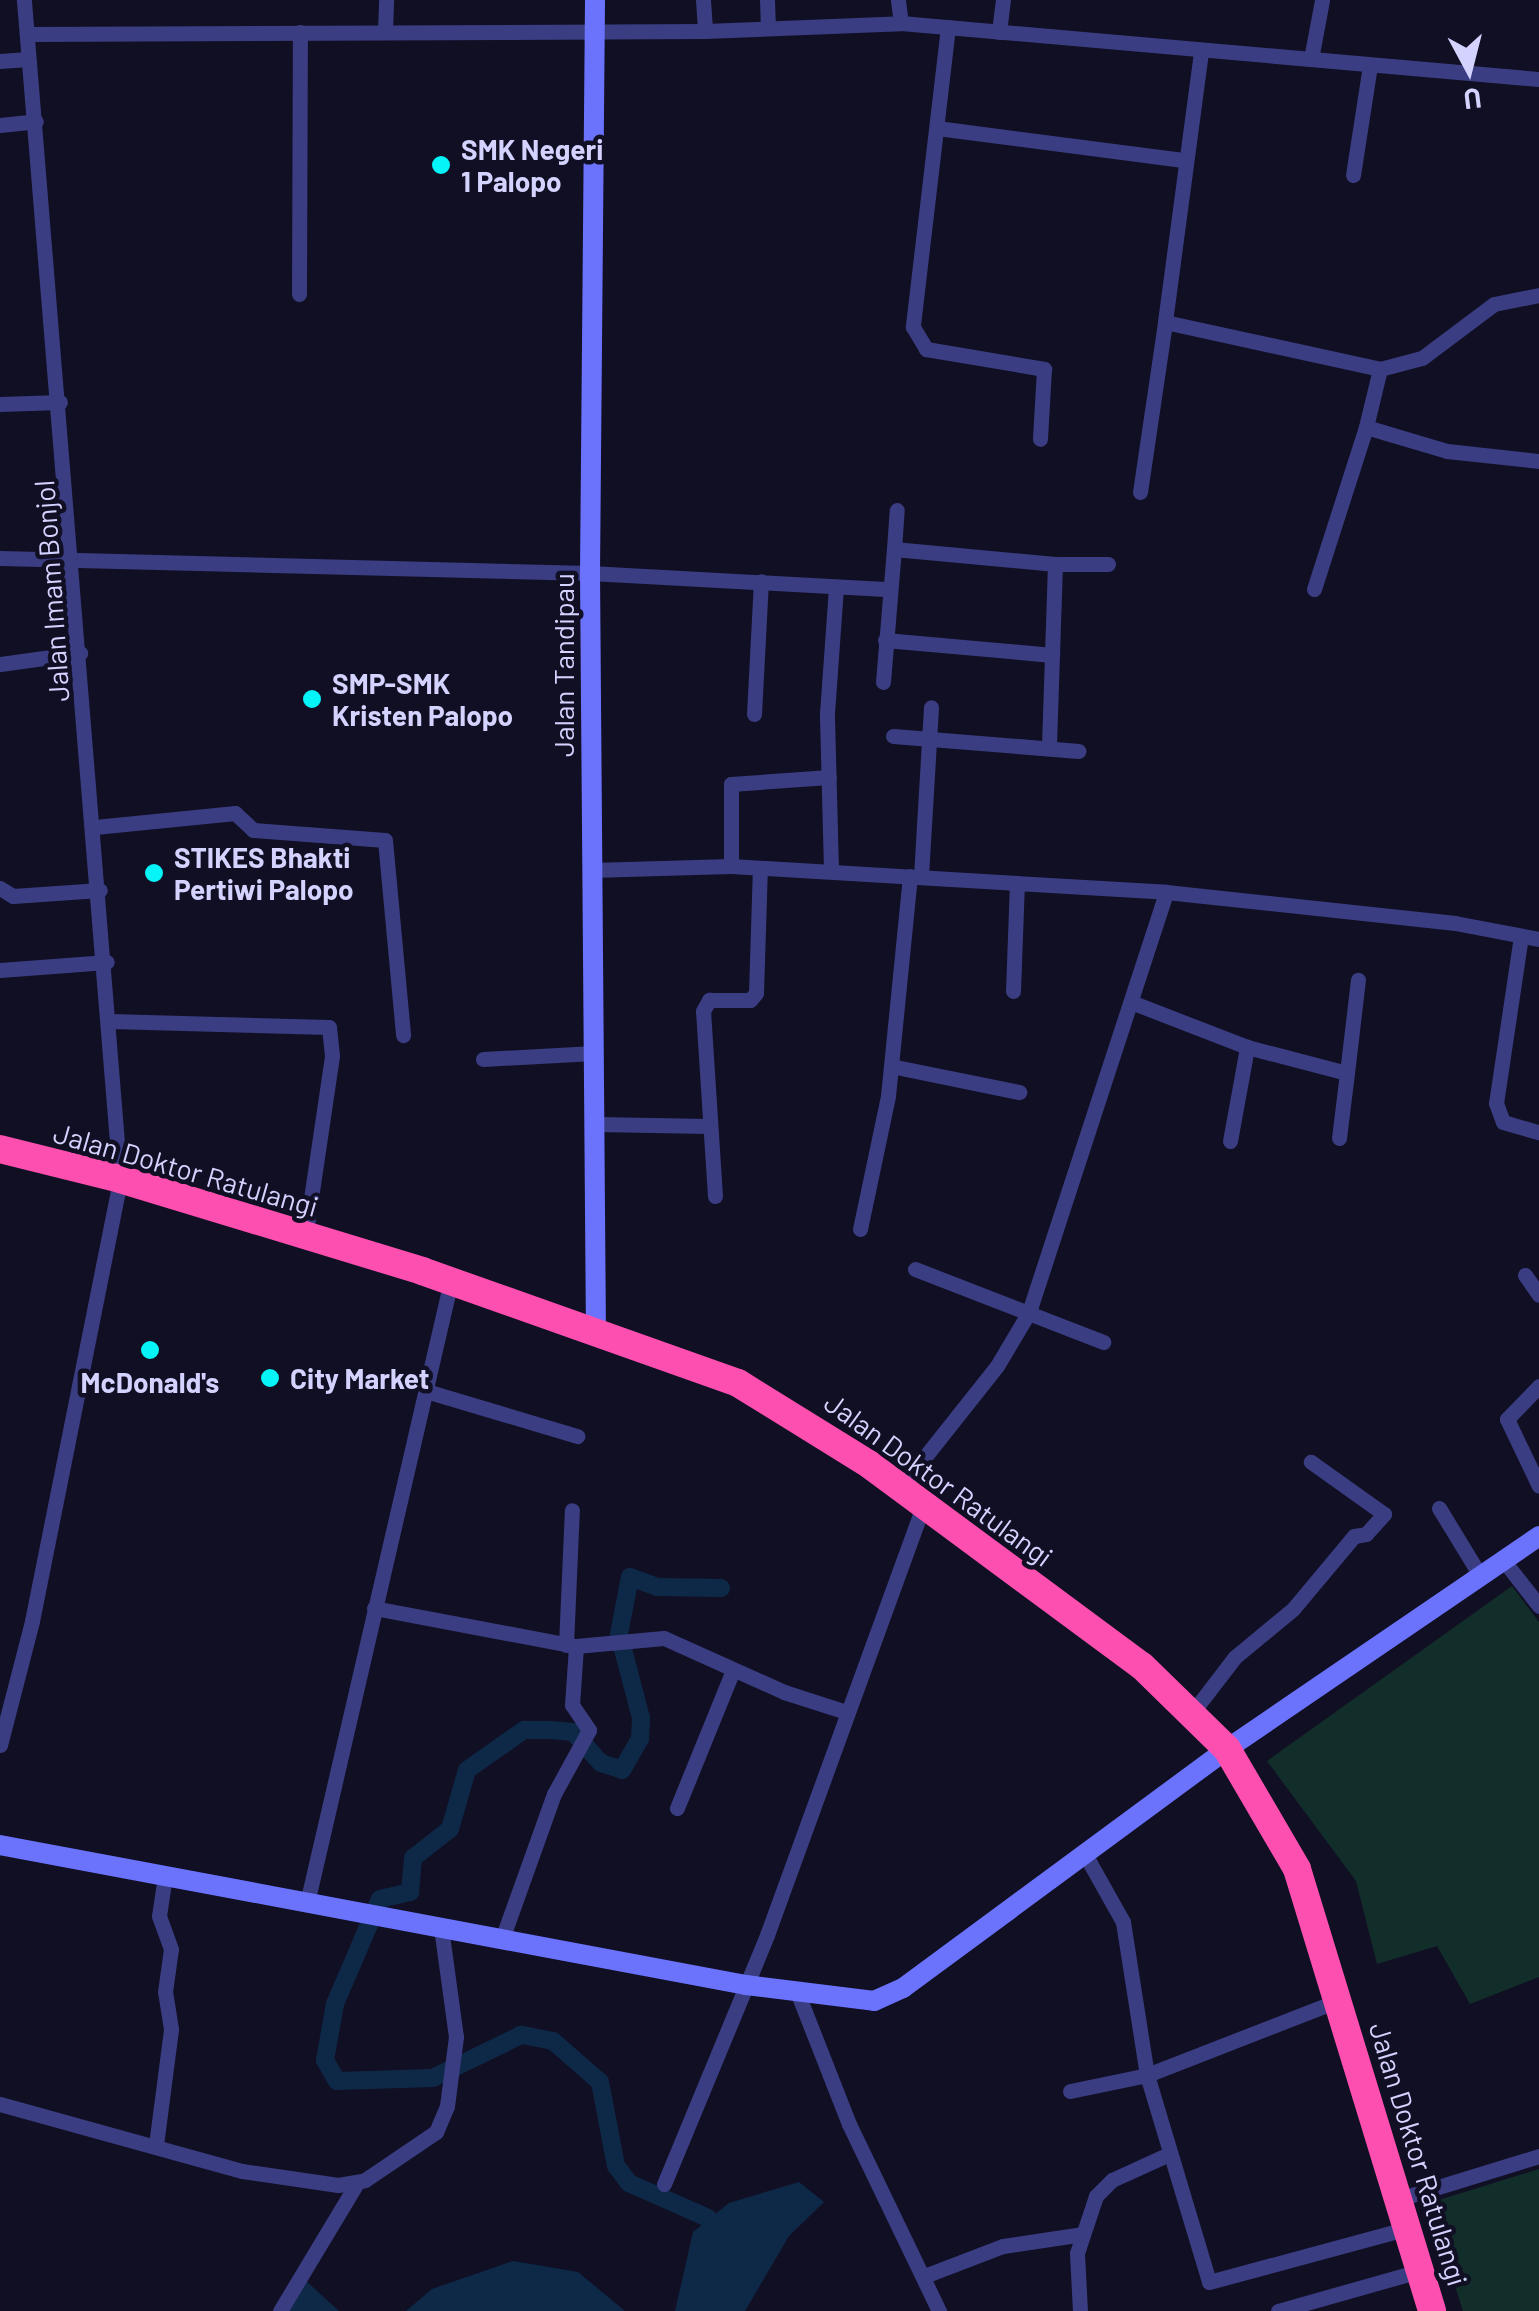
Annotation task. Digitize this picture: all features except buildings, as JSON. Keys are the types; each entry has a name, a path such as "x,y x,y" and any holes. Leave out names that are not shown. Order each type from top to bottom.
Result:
{"highway":[{"name":"Jalan Doktor Ratulangi","path":"0,1150 120,1178 451,1281 596,1329 738,1384 913,1496 1142,1666 1228,1749 1297,1869 1432,2311"}],"street":[{"name":"Jalan Imam Bonjol","path":"0,1745 32,1621 120,1178 107,962 24,0"},
{"path":"386,0 386,32"},
{"name":"Jalan Tandipau","path":"595,0 590,573 596,1329"},
{"path":"703,0 705,31"},
{"path":"767,0 768,28"},
{"path":"898,0 901,23"},
{"path":"999,32 1003,0"},
{"path":"1311,58 1322,0"},
{"path":"27,34 705,31 901,23 1539,79"},
{"path":"948,27 915,336 926,349 1044,369 1040,439"},
{"path":"299,294 300,32"},
{"path":"1140,492 1200,52"},
{"path":"0,61 28,59"},
{"path":"1353,175 1370,65"},
{"path":"0,125 36,122"},
{"path":"937,128 1184,160"},
{"path":"1165,322 1380,369 1422,358 1494,304 1539,295"},
{"path":"1314,589 1366,427 1380,369"},
{"path":"0,404 60,402"},
{"path":"1366,427 1448,451 1539,460"},
{"path":"883,682 897,510"},
{"path":"894,549 1056,564 1108,564"},
{"path":"0,558 590,573 890,590"},
{"path":"1049,748 1056,564"},
{"path":"754,714 761,581"},
{"path":"831,870 829,777 836,588"},
{"path":"885,640 1052,655"},
{"path":"0,664 80,653"},
{"path":"860,1229 891,1066 930,740 930,707"},
{"path":"893,736 1078,751"},
{"path":"731,866 731,784 829,777"},
{"path":"95,827 235,813 252,830 385,840 403,1035"},
{"path":"591,870 731,866 1166,892 1539,939"},
{"path":"715,1196 703,1010 708,1000 750,1000 756,993 760,868"},
{"path":"1013,991 1017,883"},
{"path":"0,888 13,896 100,890"},
{"path":"664,2184 746,1986 846,1712 913,1496 1029,1312 1166,892"},
{"path":"1521,936 1497,1112 1504,1122 1539,1132"},
{"path":"0,970 107,962"},
{"path":"1339,1138 1358,980"},
{"path":"1131,1002 1247,1047 1347,1073"},
{"path":"110,1021 329,1027 332,1056 305,1238"},
{"path":"1230,1141 1247,1047"},
{"path":"483,1059 594,1053"},
{"path":"891,1066 1019,1092"},
{"path":"595,1124 709,1126"},
{"path":"915,1269 1103,1342"},
{"path":"1525,1275 1539,1294"},
{"path":"307,1903 451,1281"},
{"path":"1539,1386 1507,1419 1539,1486"},
{"path":"426,1391 577,1436"},
{"path":"1192,1713 1235,1657 1293,1609 1354,1536 1366,1534 1384,1514 1310,1462"},
{"path":"1439,1508 1482,1577"},
{"path":"502,1939 542,1822 589,1730 572,1704 572,1510"},
{"path":"0,1845 746,1986 858,2003 891,1995 1228,1749 1539,1536"},
{"path":"1504,1562 1539,1606"},
{"path":"374,1608 571,1645 664,1638 734,1670 846,1712"},
{"path":"677,1808 734,1670"},
{"path":"1086,1856 1122,1922 1147,2075 1209,2282 1406,2230"},
{"path":"156,2145 171,2028 166,1992 171,1949 159,1916 165,1876"},
{"path":"280,2311 357,2183 436,2132 452,2081 455,2048 441,1928"},
{"path":"798,1994 850,2124 927,2274 940,2311"},
{"path":"1070,2091 1147,2075 1339,2000"},
{"path":"0,2104 242,2171 357,2183"},
{"path":"1080,2311 1077,2253 1102,2187 1168,2154"},
{"path":"1396,2200 1539,2156"},
{"path":"927,2274 1003,2246 1083,2234"},
{"path":"1278,2311 1419,2271"}],"green space":[{"path":"1512,1586 1539,1622 1539,1977 1470,2004 1437,1946 1377,1964 1356,1881 1267,1761"},
{"path":"1539,2169 1539,2311 1463,2311 1429,2203"}],"water":[{"path":"799,2182 824,2202 789,2236 745,2311 675,2311 693,2232 729,2203"},
{"path":"513,2261 578,2272 625,2311 406,2311 432,2289"},
{"path":"304,2279 339,2311 282,2311"}],"waterway":[{"path":"708,2218 629,2183 616,2166 600,2082 553,2041 521,2035 433,2078 337,2081 325,2060 335,2004 380,1899 410,1892 413,1858 450,1829 467,1770 524,1730 573,1732 601,1763 622,1770 640,1739 641,1718 619,1634 630,1577 657,1587 721,1588"}],"place":[{"name":"SMK Negeri 1 Palopo","path":"441,165"},
{"name":"SMP-SMK Kristen Palopo","path":"312,699"},
{"name":"STIKES Bhakti Pertiwi Palopo","path":"154,873"},
{"name":"McDonald's","path":"150,1350"},
{"name":"City Market","path":"270,1378"}]}
